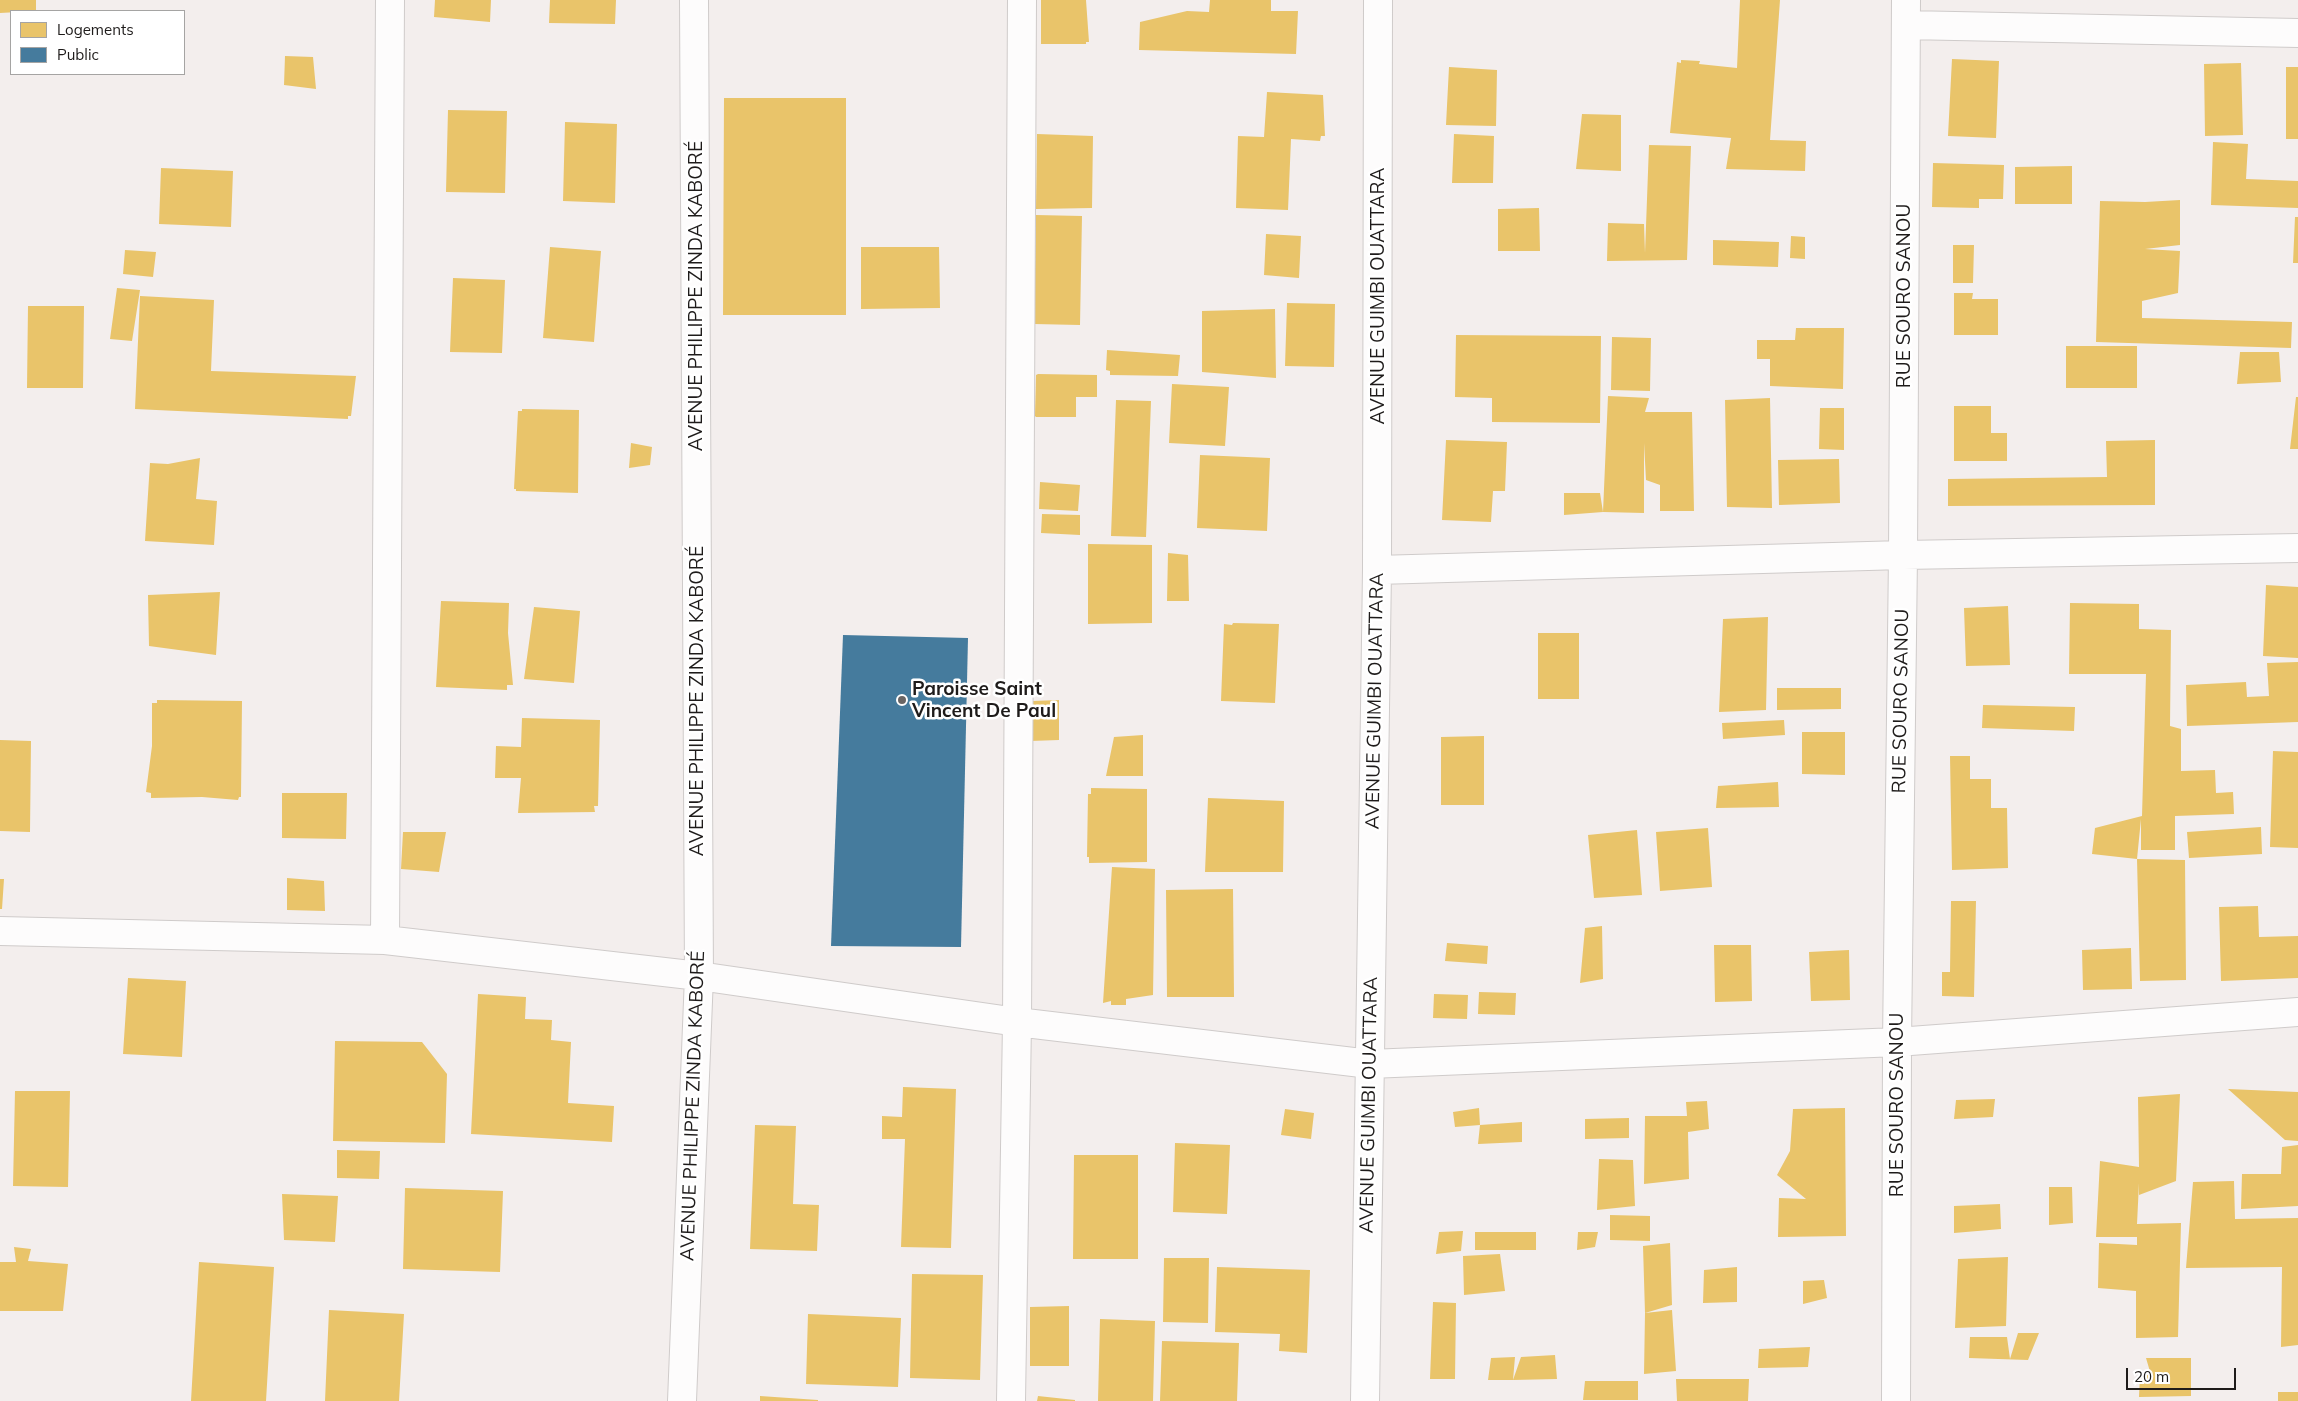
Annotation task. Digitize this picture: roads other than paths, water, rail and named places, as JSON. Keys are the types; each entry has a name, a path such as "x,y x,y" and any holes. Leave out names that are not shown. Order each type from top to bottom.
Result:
{"street":[{"path":"385,940 390,0"},
{"name":"AVENUE PHILIPPE ZINDA KABORÉ","path":"682,1401 699,976 694,0"},
{"path":"1011,1401 1017,1022 1022,0"},
{"name":"AVENUE GUIMBI OUATTARA","path":"1365,1401 1377,570 1378,0"},
{"path":"1906,13 2298,33"},
{"name":"RUE SOURO SANOU","path":"1896,1401 1897,1042 1903,555 1906,13"},
{"path":"1377,570 1903,555 2298,548"},
{"path":"0,932 385,940 699,976 1017,1022 1370,1064 1897,1042 2298,1012"}],"place":[{"name":"Paroisse Saint Vincent De Paul","path":"902,700"}]}
